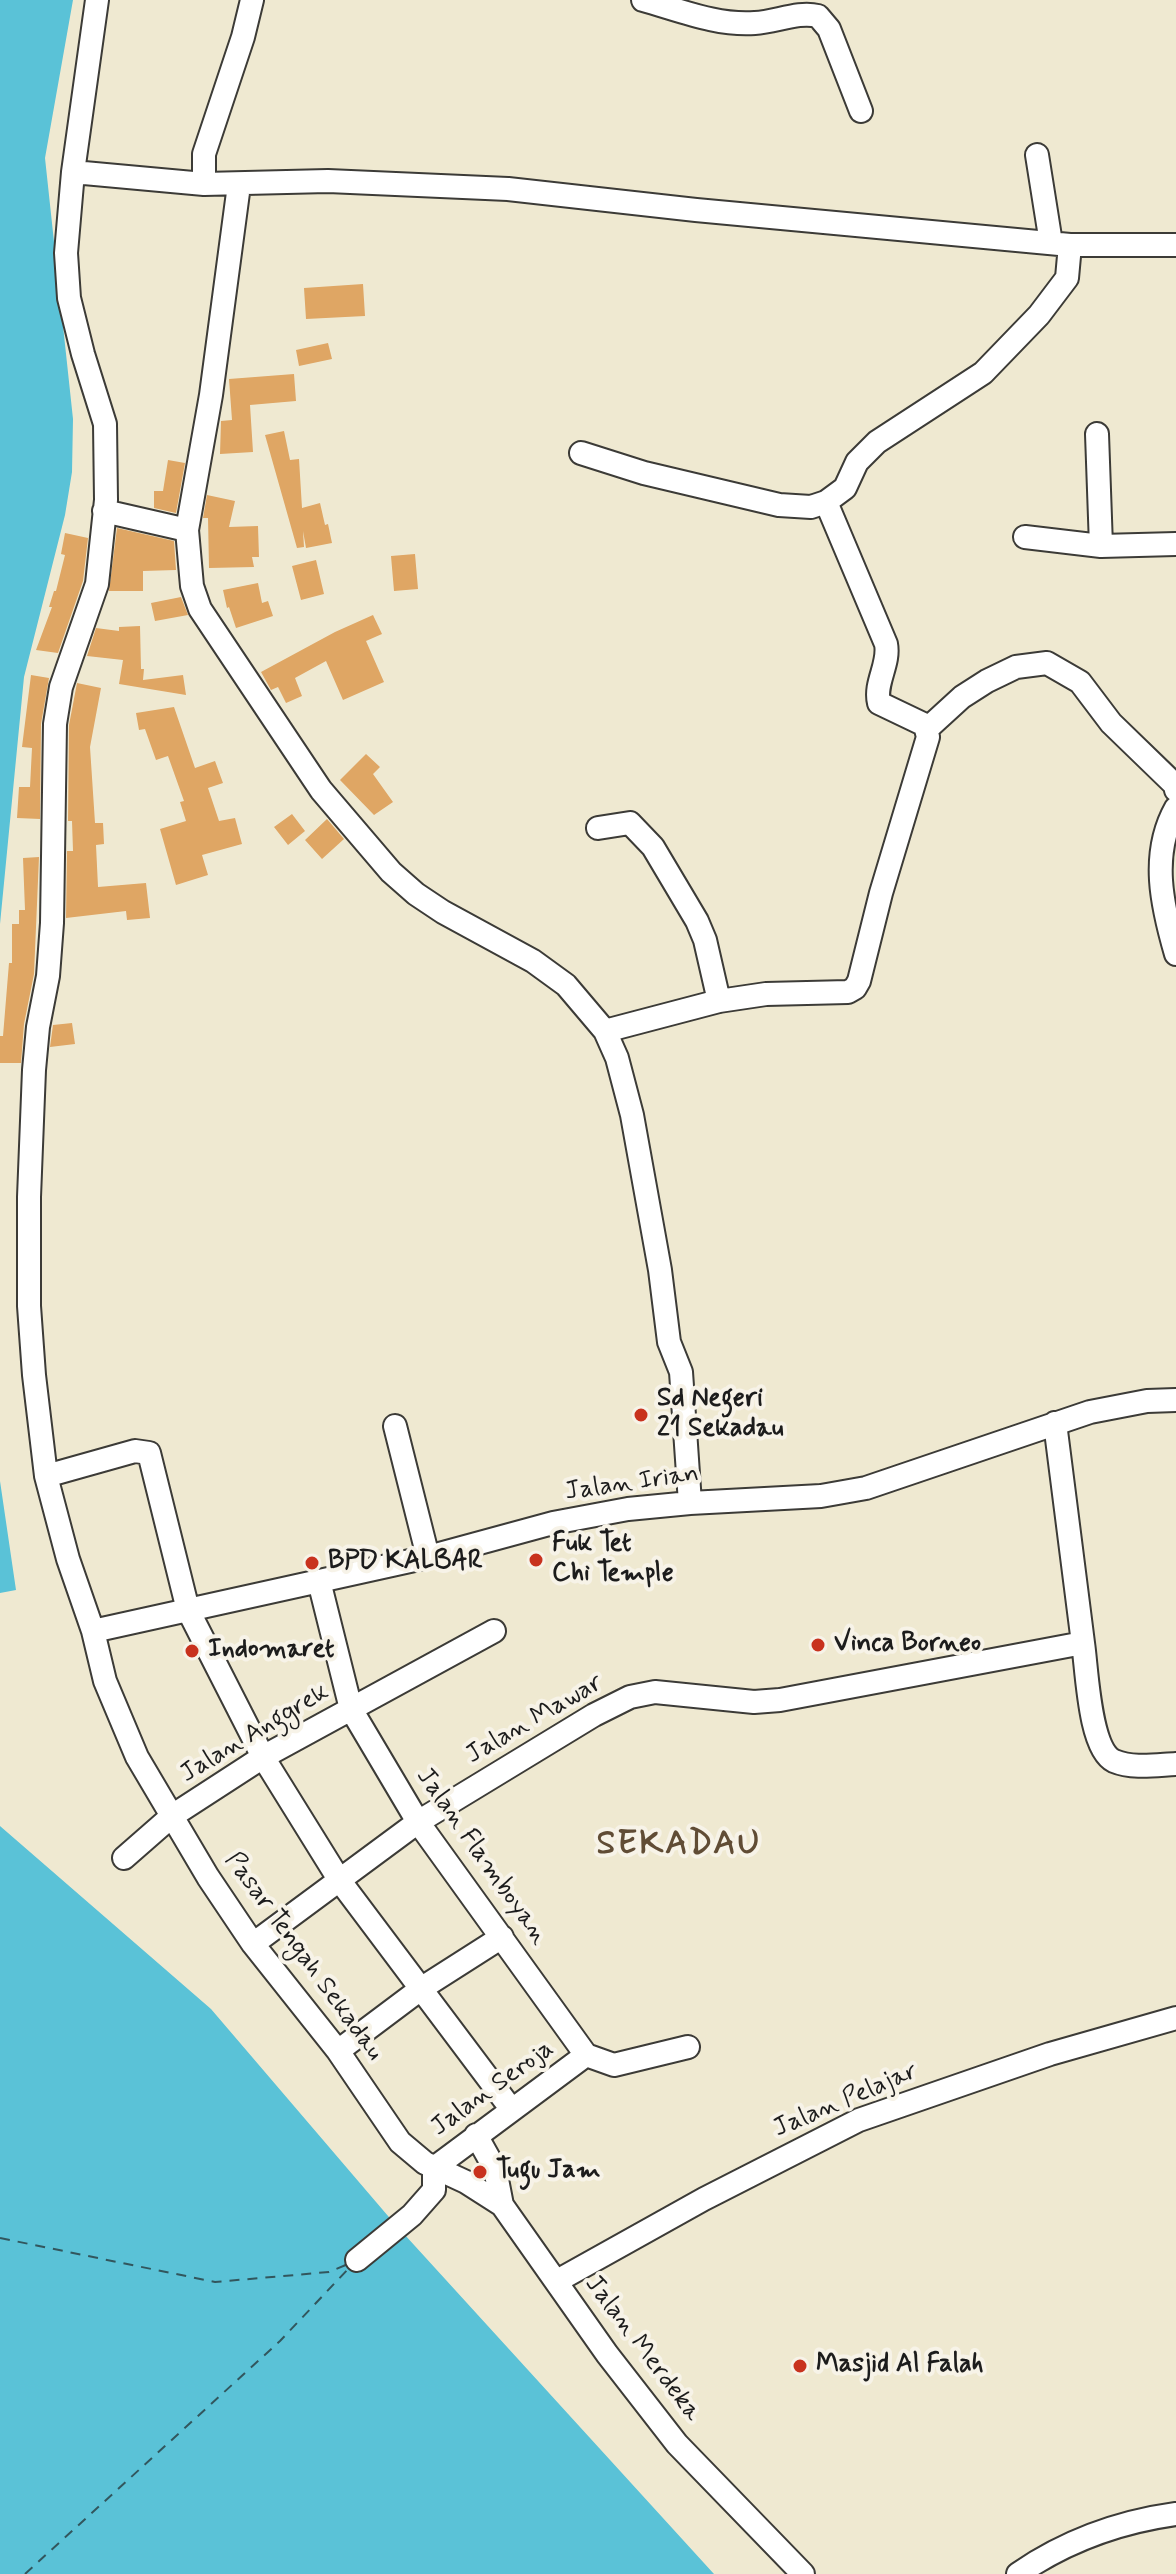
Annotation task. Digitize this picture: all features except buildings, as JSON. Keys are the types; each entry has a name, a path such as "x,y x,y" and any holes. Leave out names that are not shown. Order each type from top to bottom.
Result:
{"street":[{"name":"Pasar Tengah Sekadau","path":"97,0 73,172 66,253 68,283 83,354 105,424 107,479 97,584 61,687 55,724 52,923 33,1085 29,1306 46,1476 105,1681 137,1757 208,1877 253,1944 338,2051 400,2142 434,2168"},
{"path":"204,184 204,154 243,37 252,0"},
{"path":"643,0 713,19 743,23 818,16 829,29 861,111"},
{"path":"581,453 644,473 779,505 811,507 826,502 845,488 857,462 877,442 983,373 1039,315 1067,278 1037,155"},
{"path":"73,172 204,184 328,181 508,189 1060,244 1176,245"},
{"path":"239,185 211,395 187,530 192,586 200,609 321,790 353,830 416,894 533,961 566,985 605,1031 617,1058 632,1115 660,1270 669,1342 681,1372 690,1503"},
{"path":"1097,434 1101,546"},
{"path":"605,1031 719,1001 766,994 848,992 859,981 881,893 928,737 927,729 918,720 879,703 877,696 888,654 886,644 826,502"},
{"path":"104,511 187,530"},
{"path":"1025,537 1101,546 1176,544"},
{"path":"927,729 962,697 987,681 1016,667 1047,663 1080,682 1111,723 1160,770 1176,790"},
{"path":"1176,808 1166,825 1159,858 1166,919 1176,954"},
{"path":"598,828 630,823 653,847 702,931 719,1001"},
{"name":"Jalan Irian","path":"93,1631 428,1557 553,1523 628,1509 821,1496 856,1490 1114,1406 1176,1400"},
{"path":"1055,1423 1098,1742 1110,1759 1135,1766 1176,1764"},
{"path":"395,1426 428,1557"},
{"path":"46,1476 135,1451 149,1453 188,1610 263,1757 340,1881 512,2110"},
{"name":"Jalan Flamboyan","path":"319,1581 351,1709 418,1822 586,2055"},
{"name":"Jalan Anggrek","path":"124,1858 172,1816 263,1757 494,1631"},
{"name":"Jalan Mawar","path":"253,1944 418,1822 594,1715 645,1693 754,1702 780,1700 1083,1643"},
{"path":"338,2051 422,1988 502,1937"},
{"name":"Jalan Pelajar","path":"557,2281 704,2199 859,2120 1050,2054 1176,2018"},
{"path":"586,2055 606,2063 623,2064 688,2047"},
{"name":"Jalan Seroja","path":"434,2168 586,2055"},
{"path":"476,2135 495,2169 502,2205"},
{"path":"357,2260 412,2215 434,2190 434,2168"},
{"name":"Jalan Merdeka","path":"434,2168 466,2182 502,2205 607,2354 677,2444 803,2574"},
{"path":"1018,2574 1091,2535 1139,2519 1176,2514"}],"water":[{"path":"0,0 73,0 45,158 73,419 72,472 65,515 24,677 0,924"},
{"path":"0,1481 16,1590 0,1593"},
{"path":"0,1826 211,2009 394,2223 714,2574 0,2574"}],"ferry route":[{"path":"0,2238 215,2282 329,2272 348,2264"},
{"path":"25,2574 280,2341 350,2267"}],"place":[{"name":"Sd Negeri 21 Sekadau","path":"641,1415"},
{"name":"Fuk Tet Chi Temple","path":"536,1560"},
{"name":"BPD KALBAR","path":"312,1563"},
{"name":"Vinca Borneo","path":"818,1645"},
{"name":"Indomaret","path":"192,1651"},
{"name":"Tugu Jam","path":"480,2172"},
{"name":"Masjid Al Falah","path":"800,2366"}],"district":[{"name":"SEKADAU","path":"679,1846"}]}
